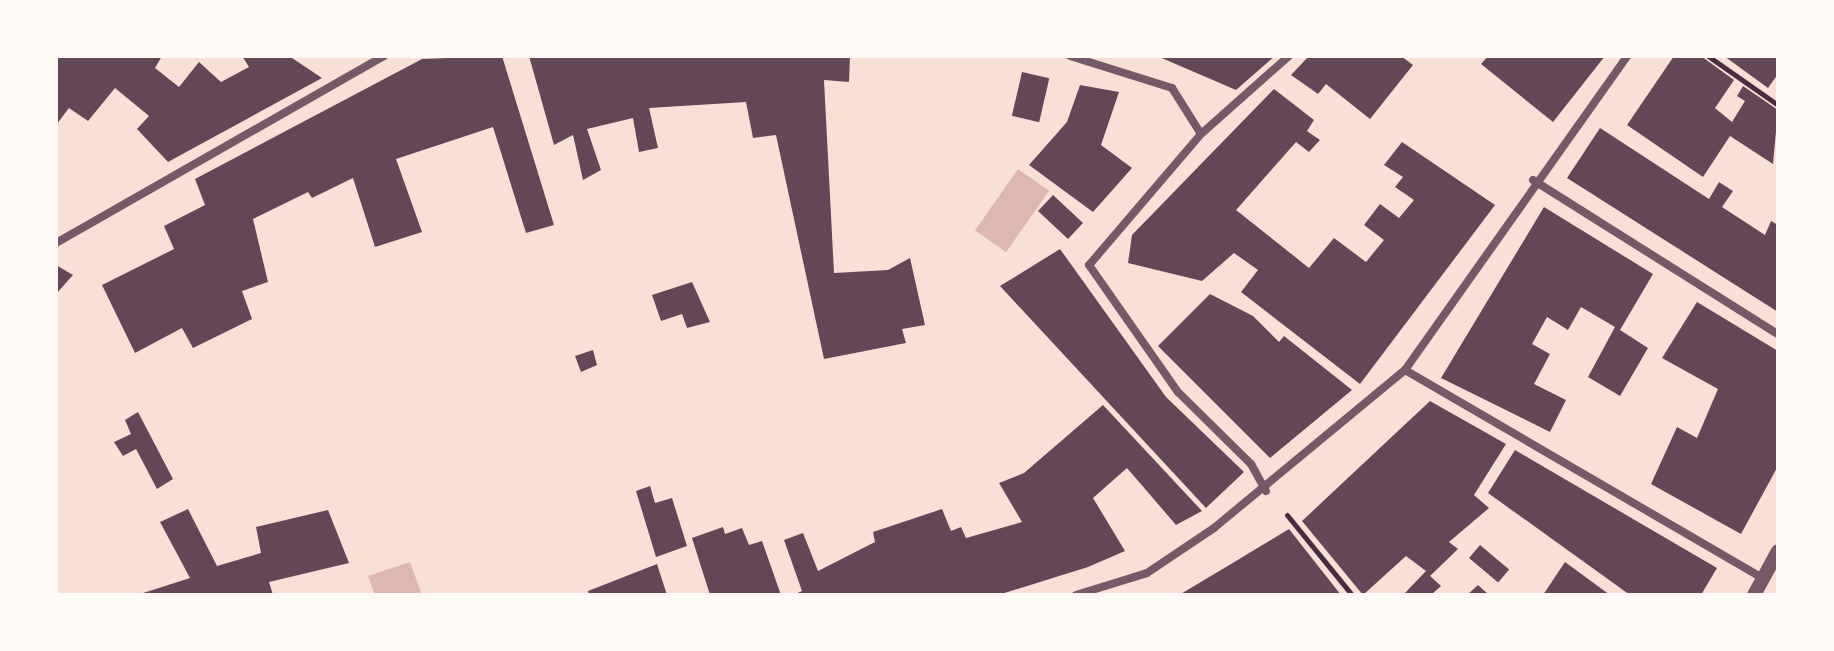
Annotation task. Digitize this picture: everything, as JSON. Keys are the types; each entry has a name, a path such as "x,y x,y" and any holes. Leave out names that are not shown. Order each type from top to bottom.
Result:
{"street":[{"path":"56,243 384,56"},
{"path":"1070,56 1172,88 1201,134"},
{"path":"1266,491 1251,464 1178,392 1089,265 1201,134 1289,56"},
{"path":"1076,595 1147,573 1266,491 1405,370 1533,180 1627,56"},
{"path":"1533,180 1778,334"},
{"path":"1405,370 1763,578"},
{"path":"1754,595 1778,551"}],"path":[{"path":"1708,56 1778,105"},
{"path":"1266,491 1352,595"}],"shaded area":[{"path":"1018,169 1049,191 1006,252 975,230"},
{"path":"410,562 422,595 375,595 368,576"}],"building":[{"path":"56,56 162,56 155,68 179,87 199,62 221,82 249,67 242,56 289,56 322,78 168,162 137,129 149,116 115,88 88,121 69,108 56,125"},
{"path":"502,56 554,225 526,233 493,127 396,159 422,232 375,247 353,178 312,198 308,192 253,219 268,282 242,291 252,319 193,348 182,328 135,353 102,285 174,249 164,226 205,205 195,179 422,59"},
{"path":"529,56 850,56 849,82 824,80 834,273 888,270 910,258 925,325 902,329 906,343 824,359 776,135 753,138 746,102 649,108 658,148 639,152 633,118 587,129 601,170 583,180 573,135 554,145"},
{"path":"1157,56 1275,56 1236,90"},
{"path":"1309,56 1401,56 1413,65 1370,119 1326,84 1318,94 1291,75"},
{"path":"1488,56 1605,56 1553,122 1481,64"},
{"path":"1674,56 1701,56 1734,80 1715,108 1732,122 1745,101 1737,96 1743,86 1778,110 1773,164 1730,136 1703,177 1627,125"},
{"path":"1724,56 1778,56 1778,74 1768,88"},
{"path":"1022,72 1049,78 1039,122 1012,116"},
{"path":"1080,85 1119,92 1101,145 1132,168 1093,212 1029,165 1067,122"},
{"path":"1274,89 1314,120 1307,131 1320,140 1309,152 1296,142 1236,210 1309,268 1334,238 1366,262 1384,240 1364,225 1380,204 1399,218 1414,200 1395,187 1403,177 1384,165 1402,142 1495,205 1360,384 1241,292 1258,270 1234,253 1202,281 1128,263 1132,235"},
{"path":"1600,128 1709,199 1719,182 1733,191 1722,207 1765,235 1771,221 1778,225 1778,312 1567,178"},
{"path":"1053,195 1083,223 1068,239 1038,211"},
{"path":"1544,207 1653,274 1620,330 1648,348 1620,396 1588,377 1615,327 1581,307 1568,330 1547,317 1532,344 1550,354 1534,384 1566,400 1550,432 1441,378"},
{"path":"1060,249 1166,397 1244,472 1206,508 1000,286"},
{"path":"56,265 73,275 56,294"},
{"path":"692,282 710,322 687,328 682,314 661,321 652,295"},
{"path":"1210,294 1253,316 1279,342 1284,336 1352,390 1270,458 1158,346"},
{"path":"1697,302 1778,351 1778,466 1741,534 1651,484 1677,427 1697,438 1718,389 1662,358"},
{"path":"593,350 597,365 581,372 575,356"},
{"path":"1430,401 1506,444 1474,495 1489,508 1449,542 1458,549 1430,576 1441,586 1431,595 1403,595 1426,571 1406,556 1363,595 1302,521"},
{"path":"1103,405 1202,511 1176,525 1127,468 1093,498 1125,551 1088,567 998,595 793,595 802,591 784,540 803,533 818,571 875,542 873,532 942,509 951,531 961,527 966,538 1022,522 999,483 1024,473"},
{"path":"138,412 173,479 157,489 136,449 123,456 114,442 131,434 125,420"},
{"path":"1515,450 1717,568 1701,595 1630,595 1488,493"},
{"path":"650,486 655,503 672,498 687,546 656,557 636,491"},
{"path":"188,509 217,566 261,553 256,527 328,510 349,563 269,582 273,595 137,595 190,578 160,522"},
{"path":"723,527 725,534 742,528 749,545 762,541 781,595 710,595 692,538"},
{"path":"1289,529 1341,595 1179,595 1226,567"},
{"path":"1480,545 1509,569 1498,582 1469,558"},
{"path":"1565,562 1610,595 1543,595"},
{"path":"657,564 667,595 589,595 588,591"},
{"path":"1478,585 1489,595 1467,595"}]}
